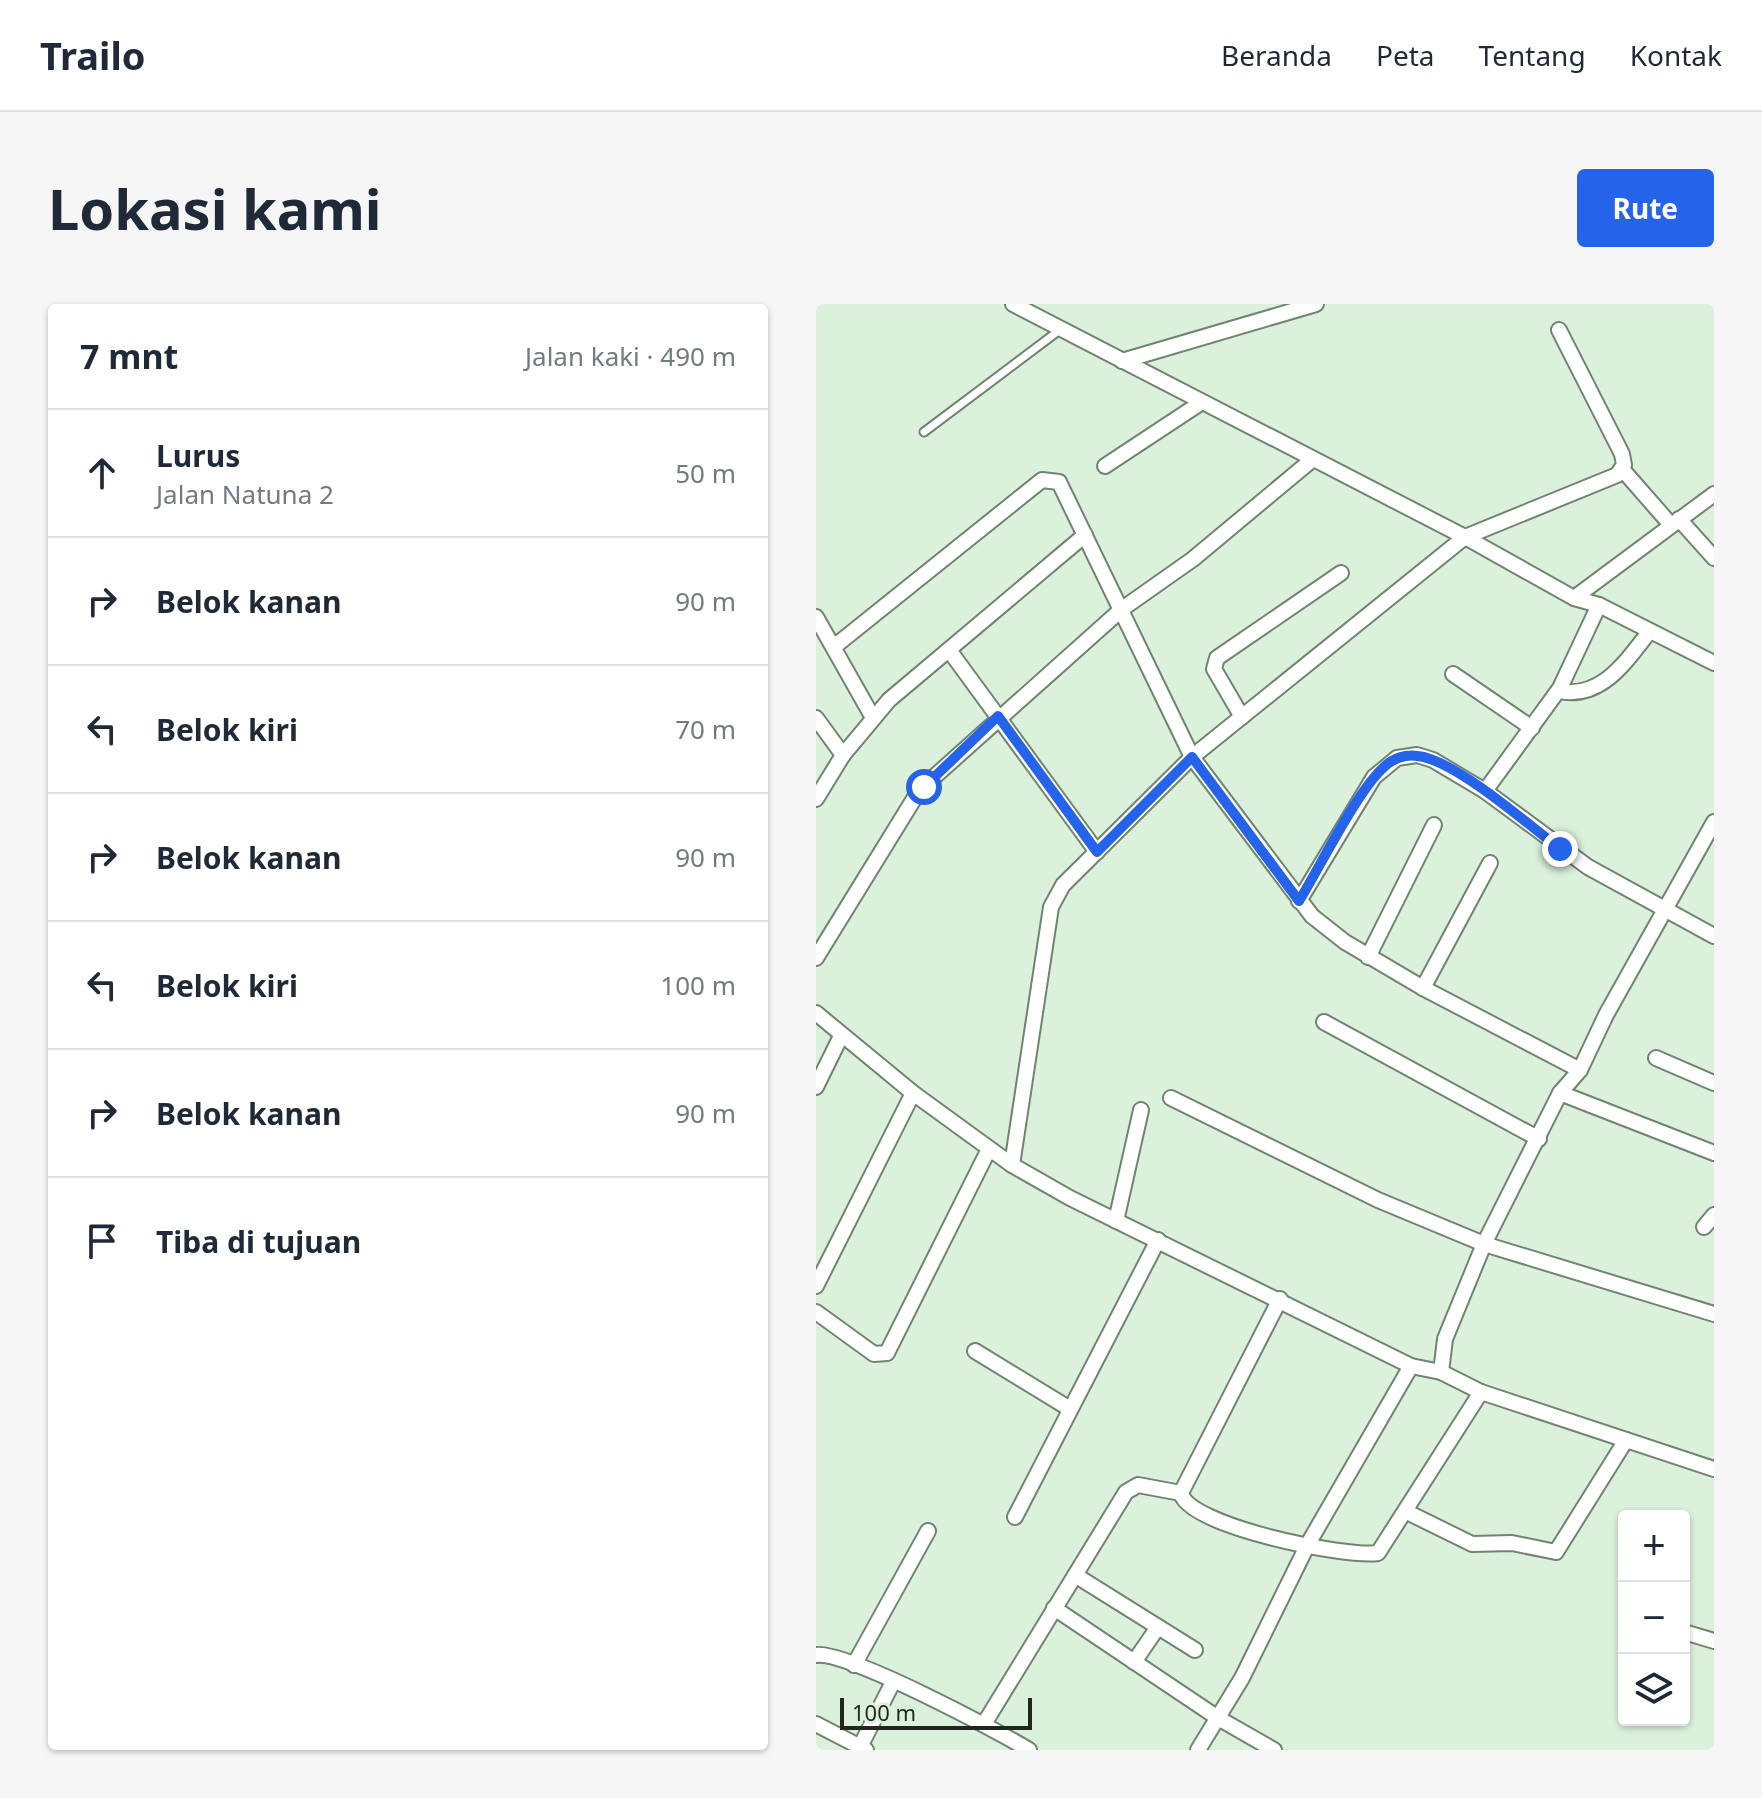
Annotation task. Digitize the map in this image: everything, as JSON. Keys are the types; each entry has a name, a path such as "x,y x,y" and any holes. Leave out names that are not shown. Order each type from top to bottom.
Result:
{"street":[{"path":"1013,304 1465,537 1574,598 1599,605 1714,663"},
{"path":"1122,361 1316,304"},
{"path":"1012,1165 1051,907 1058,891 1192,757 1465,537 1617,475 1622,469 1622,454 1559,330"},
{"path":"1105,466 1202,402"},
{"path":"816,958 917,794 998,716 1122,609 1193,559 1313,459"},
{"path":"1622,469 1714,558"},
{"path":"835,646 1042,480 1056,480 1064,488 1192,757 1299,901 1329,929 1368,957 1580,1070"},
{"path":"1574,598 1714,494"},
{"path":"816,799 872,716 1085,535"},
{"path":"1242,717 1214,669 1217,658 1341,573"},
{"path":"1485,791 1558,691 1599,605"},
{"path":"816,617 872,716"},
{"path":"1558,691 1571,693 1608,681 1650,631"},
{"path":"949,650 1097,852"},
{"path":"1453,674 1532,728"},
{"path":"816,718 843,755"},
{"path":"1299,901 1374,777 1391,761 1405,756 1425,757 1485,791 1588,867 1714,936"},
{"path":"1441,1372 1445,1339 1484,1244 1560,1093 1580,1070 1663,909 1714,822"},
{"path":"1368,957 1434,825"},
{"path":"1423,988 1490,863"},
{"path":"816,1013 913,1093 1012,1165 1116,1221 1411,1366 1441,1372 1481,1392 1714,1469"},
{"path":"1324,1022 1539,1139"},
{"path":"816,1087 841,1036"},
{"path":"1656,1058 1714,1083"},
{"path":"816,1286 913,1093"},
{"path":"1560,1093 1714,1153"},
{"path":"1171,1098 1378,1200 1484,1244 1714,1314"},
{"path":"1116,1221 1141,1110"},
{"path":"816,1312 874,1354 887,1353 989,1149"},
{"path":"1704,1227 1714,1215"},
{"path":"1015,1517 1158,1240"},
{"path":"1181,1493 1280,1299"},
{"path":"975,1351 1070,1409"},
{"path":"1198,1750 1242,1678 1308,1544 1411,1366"},
{"path":"1181,1493 1186,1504 1228,1525 1308,1544 1376,1554 1407,1512 1481,1392"},
{"path":"1407,1512 1472,1544 1512,1543 1556,1552 1626,1440"},
{"path":"984,1724 1130,1488 1138,1485 1181,1493"},
{"path":"854,1665 928,1531"},
{"path":"1075,1575 1195,1650"},
{"path":"1054,1608 1257,1746 1274,1750"},
{"path":"1134,1662 1158,1627"},
{"path":"1690,1634 1714,1641"},
{"path":"816,1655 829,1655 893,1682 984,1724 1029,1750"},
{"path":"816,1724 864,1747 893,1682"}],"lane":[{"path":"924,432 1061,329"}],"route":[{"path":"924,787 998,716 1097,852 1192,757 1299,901 1374,777 1397,758 1417,755 1433,760 1485,791 1560,849"}]}
